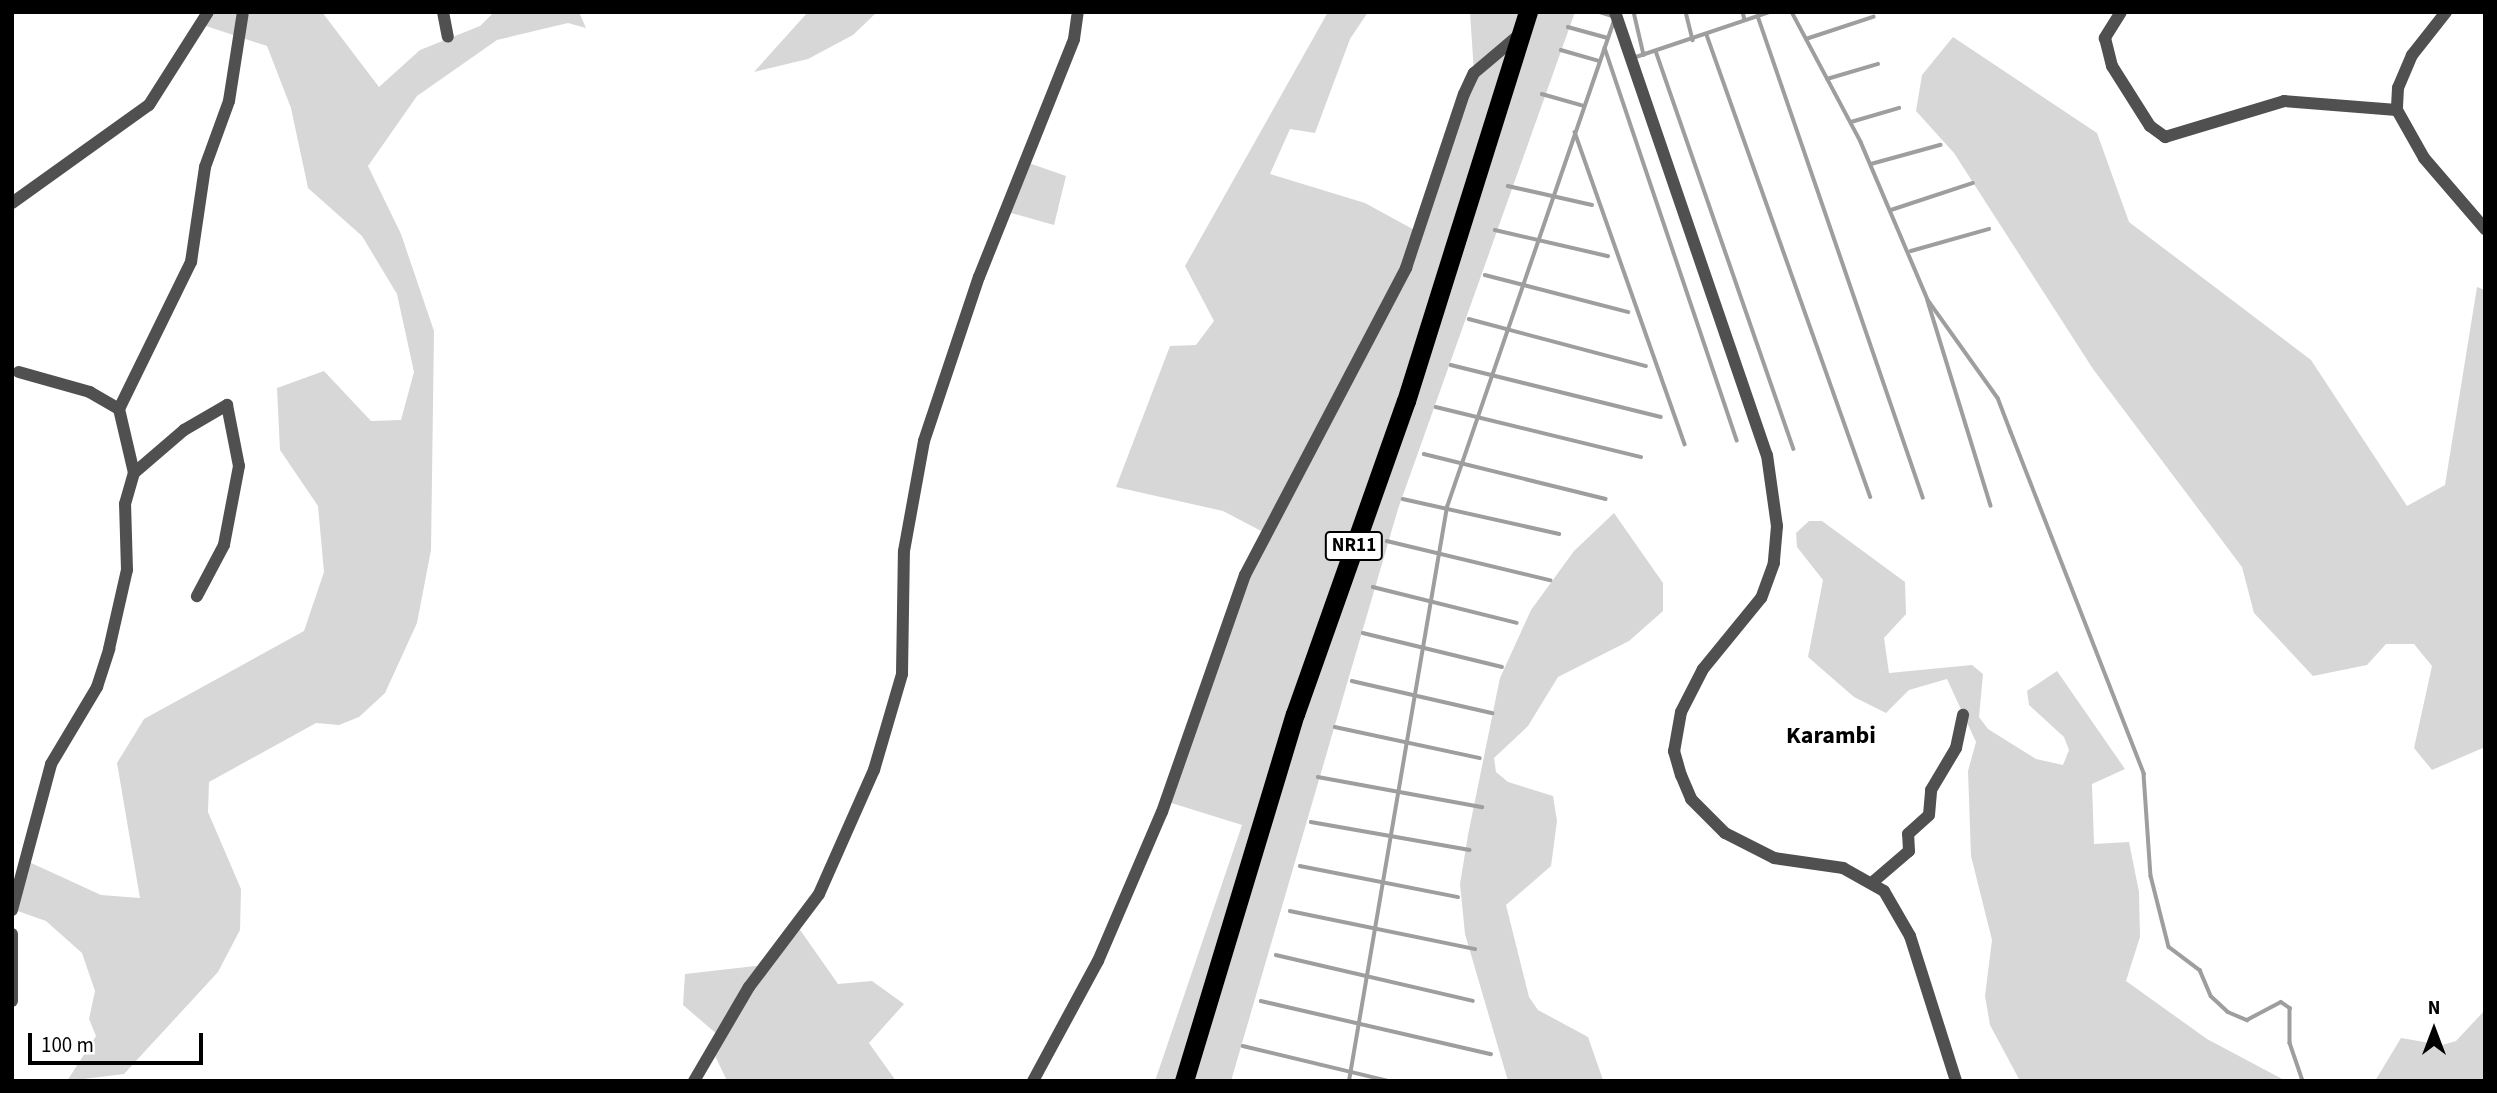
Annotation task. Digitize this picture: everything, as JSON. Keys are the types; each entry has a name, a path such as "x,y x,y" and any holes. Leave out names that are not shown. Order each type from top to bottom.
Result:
{"highway":[{"name":"NR11","path":"1184,1081 1295,714 1406,401 1528,12"}],"street":[{"path":"12,203 149,105 208,12"},
{"path":"12,911 51,764 97,687 108,649 127,570 125,504 134,473 120,409 191,262 205,167 229,101 243,12"},
{"path":"443,12 448,37"},
{"path":"694,1081 749,987 819,894 874,770 902,674 904,551 924,441 979,277 1074,39 1077,12"},
{"path":"2121,12 2105,38 2112,66 2150,126 2165,137 2284,102 2397,110"},
{"path":"2446,12 2412,55 2398,88 2397,110 2424,158 2485,229"},
{"path":"1618,17 1767,455 1777,526 1765,591 1703,669 1681,712 1674,751 1681,775 1691,799 1724,833 1774,858 1843,868 1874,881 1907,927 1956,1081"},
{"path":"1033,1081 1098,961 1162,812 1245,575 1406,268 1464,94 1474,73 1522,32"},
{"path":"19,372 90,392 120,409"},
{"path":"134,473 184,430 227,405 239,466 225,545 197,596"},
{"path":"1874,881 1909,851 1908,834 1929,815 1931,790 1956,748 1963,715"},
{"path":"12,934 12,1001"}],"shaded area":[{"path":"208,12 322,12 379,87 420,50 480,26 494,12 579,12 586,28 568,23 497,40 417,96 368,166 401,234 434,331 431,550 417,623 385,693 359,717 339,725 316,723 209,782 208,812 241,889 240,930 218,972 124,1074 67,1081 96,1036 89,1019 95,991 82,953 46,921 12,909 29,862 101,895 140,898 117,763 144,719 304,631 324,572 318,506 280,450 277,388 324,371 371,421 401,420 414,372 397,294 362,236 308,188 291,108 267,46 203,25"},
{"path":"808,12 877,12 853,35 808,59 754,72"},
{"path":"1328,12 1368,12 1350,39 1315,133 1290,129 1270,174 1365,203 1420,233 1474,73 1470,12 1575,12 1398,509 1231,1081 1155,1081 1242,825 1165,801 1265,533 1223,511 1116,487 1170,346 1196,345 1214,321 1185,266"},
{"path":"1953,37 2097,133 2129,222 2311,360 2407,506 2445,485 2477,287 2485,290 2485,747 2432,770 2414,748 2432,666 2414,644 2386,644 2367,665 2313,676 2254,613 2242,567 2093,369 1954,153 1916,111 1922,75"},
{"path":"1023,161 1066,176 1054,225 1004,211"},
{"path":"1614,513 1663,583 1663,611 1629,641 1558,677 1528,726 1494,758 1496,772 1508,782 1553,796 1557,821 1551,866 1506,905 1529,997 1538,1010 1588,1037 1603,1080 1508,1081 1465,934 1460,884 1468,835 1500,678 1531,610 1574,551"},
{"path":"1809,521 1822,521 1905,582 1906,614 1884,638 1889,673 1972,665 1983,674 1979,717 1988,729 2036,759 2063,765 2069,750 2064,737 2029,705 2027,691 2057,671 2125,769 2092,784 2094,844 2129,842 2139,892 2140,937 2126,981 2207,1039 2286,1081 2020,1081 1990,1025 1985,996 1992,940 1971,856 1968,771 1976,742 1947,679 1909,690 1886,713 1854,697 1808,657 1823,580 1797,547 1796,533"},
{"path":"798,927 838,984 872,981 904,1004 869,1043 896,1081 727,1081 711,1047 718,1035 683,1005 685,974 765,965"},
{"path":"2485,1010 2485,1081 2375,1081 2401,1038 2442,1045 2456,1041"}],"waterway":[{"path":"1600,12 1612,16"},
{"path":"1634,12 1644,55"},
{"path":"1686,12 1693,40"},
{"path":"1743,12 1745,20"},
{"path":"1636,57 1770,12"},
{"path":"1792,12 1861,142 1928,300 1998,398 2144,774 2151,876 2169,947 2200,970 2211,996 2228,1012 2247,1020 2281,1002 2290,1008 2290,1043 2303,1081"},
{"path":"1758,16 1923,497"},
{"path":"1806,39 1873,17"},
{"path":"1349,1081 1447,507 1614,21"},
{"path":"1568,27 1608,38"},
{"path":"1707,35 1871,497"},
{"path":"1605,48 1737,440"},
{"path":"1561,50 1599,61"},
{"path":"1656,51 1794,449"},
{"path":"1827,79 1878,64"},
{"path":"1542,94 1584,106"},
{"path":"1851,122 1899,108"},
{"path":"1575,132 1685,444"},
{"path":"1871,164 1940,145"},
{"path":"1891,210 1973,183"},
{"path":"1508,186 1592,205"},
{"path":"1911,251 1989,229"},
{"path":"1495,230 1608,256"},
{"path":"1485,275 1628,312"},
{"path":"1928,301 1991,506"},
{"path":"1469,319 1646,366"},
{"path":"1451,365 1661,417"},
{"path":"1436,407 1641,457"},
{"path":"1424,454 1606,499"},
{"path":"1403,499 1559,534"},
{"path":"1387,541 1550,580"},
{"path":"1373,587 1517,623"},
{"path":"1363,633 1502,667"},
{"path":"1352,681 1492,713"},
{"path":"1335,727 1480,758"},
{"path":"1318,777 1482,807"},
{"path":"1311,822 1470,850"},
{"path":"1300,866 1458,897"},
{"path":"1290,911 1475,949"},
{"path":"1276,955 1473,1001"},
{"path":"1261,1001 1491,1054"},
{"path":"1243,1046 1389,1081"}],"district":[{"name":"Karambi","path":"1831,736"}]}
